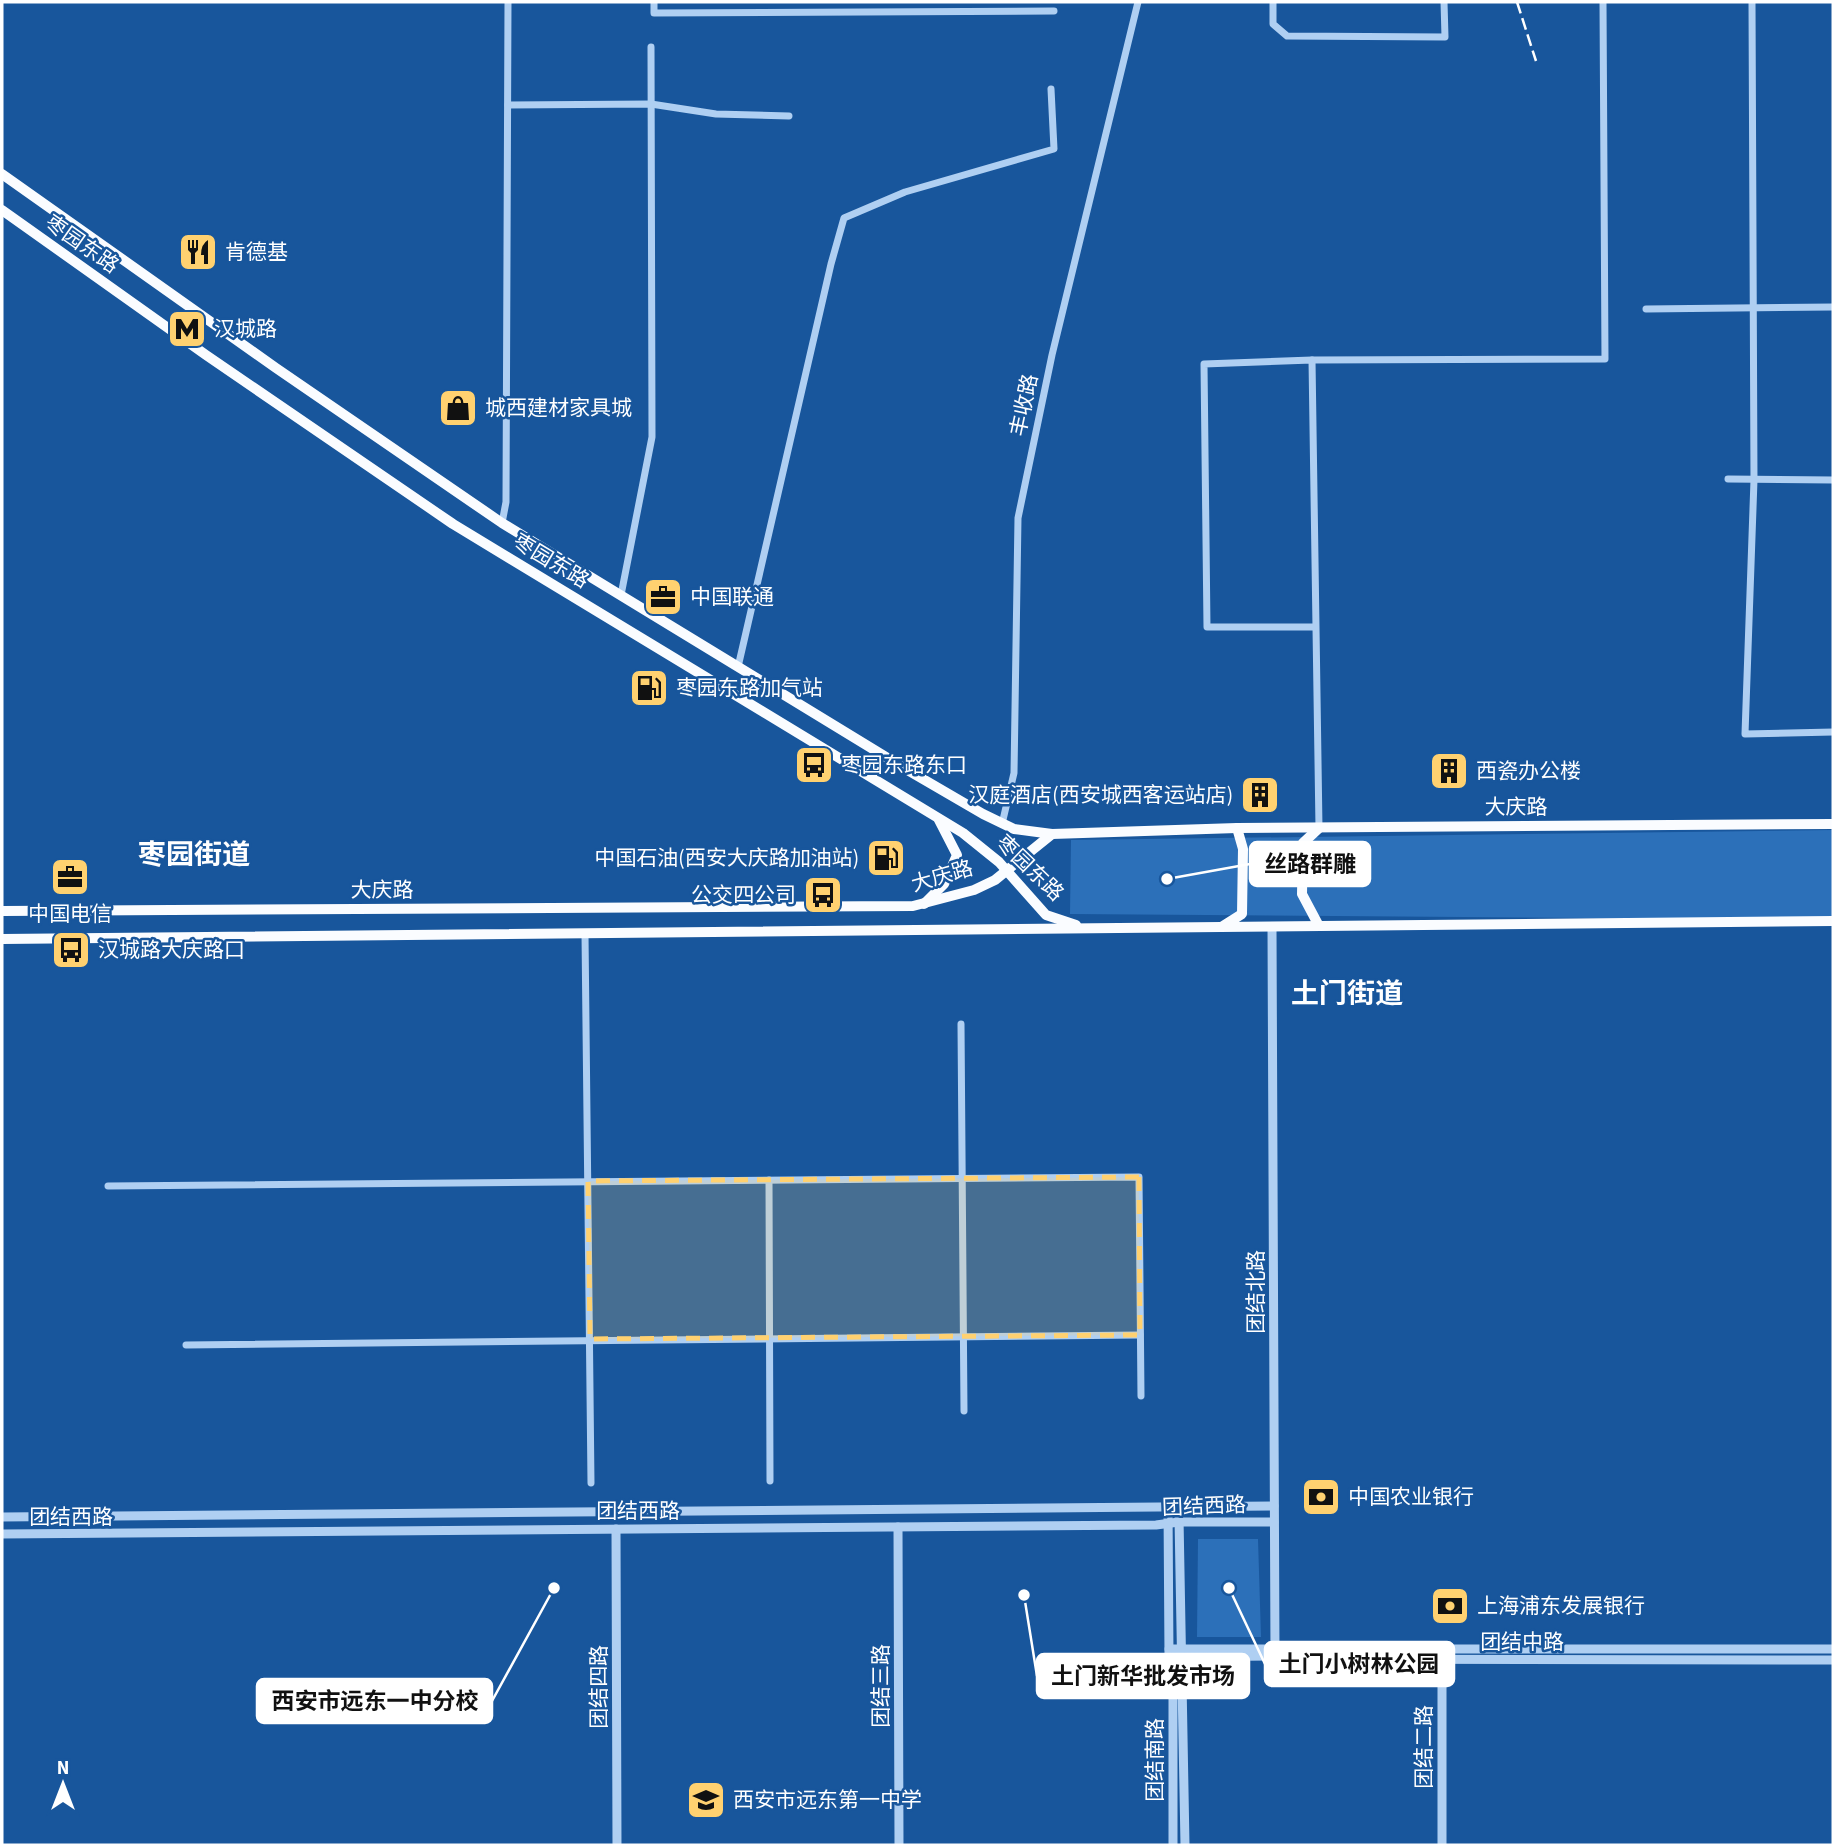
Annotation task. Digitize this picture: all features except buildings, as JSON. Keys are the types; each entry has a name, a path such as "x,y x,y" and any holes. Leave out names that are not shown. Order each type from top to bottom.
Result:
{"main road":[{"name":"枣园东路","path":"2,174 276,368 502,523 1002,824 1014,829 1052,834"},
{"name":"枣园东路","path":"2,210 7,220 453,524 963,833 999,862 1046,915 1086,928"},
{"path":"923,905 944,884 957,855 937,817"},
{"name":"大庆路","path":"2,911 923,905 974,890 1007,872 1052,834 1237,828 1833,824"},
{"path":"1221,927 1242,914 1242,849 1237,828"},
{"path":"1319,828 1303,843 1302,894 1320,926"},
{"path":"871,906 872,931"},
{"path":"2,939 1833,922"}],"street":[{"path":"502,523 506,502 508,2"},
{"path":"654,2 654,13 1054,11"},
{"path":"989,2 989,11"},
{"name":"丰收路","path":"1002,824 1014,773 1018,517 1052,355 1138,2"},
{"path":"1273,2 1273,24 1287,36 1445,37 1444,2"},
{"path":"1316,627 1207,627 1204,364 1312,360 1605,359 1603,2"},
{"path":"1752,2 1754,480 1745,734 1833,732"},
{"path":"621,595 652,437 650,47"},
{"path":"738,667 844,218 905,192 1054,149 1051,89"},
{"path":"508,105 651,104 716,114 789,116"},
{"path":"1646,309 1833,307"},
{"path":"1312,360 1319,828"},
{"path":"1728,479 1833,480"},
{"name":"团结北路","path":"1272,927 1275,1653"},
{"path":"585,934 591,1483"},
{"path":"961,1024 964,1411"},
{"path":"108,1186 1139,1177 1141,1396"},
{"path":"769,1180 770,1481"},
{"path":"186,1345 1140,1335"},
{"name":"团结西路","path":"2,1517 1274,1506"},
{"name":"团结南路","path":"1168,1507 1169,1653 1173,1665 1173,1845"},
{"name":"团结南路","path":"1179,1507 1185,1845"},
{"name":"团结西路","path":"2,1534 1273,1522"},
{"name":"团结三路","path":"898,1527 899,1845"},
{"name":"团结四路","path":"616,1529 617,1845"},
{"name":"团结中路","path":"1442,1654 1833,1649"},
{"name":"团结中路","path":"1169,1653 1833,1660"},
{"name":"团结二路","path":"1442,1654 1442,1845"}],"highlighted area":[{"path":"1139,1177 1140,1335 590,1339 588,1181"}],"shaded area":[{"path":"1833,830 1833,920 1070,914 1071,840"},
{"path":"1198,1539 1258,1539 1261,1637 1197,1637"}],"railway":[{"path":"1517,2 1536,61"}],"place":[{"name":"肯德基","path":"198,252"},
{"name":"汉城路","path":"187,329"},
{"name":"城西建材家具城","path":"458,408"},
{"name":"中国联通","path":"663,597"},
{"name":"枣园东路加气站","path":"649,688"},
{"name":"枣园东路东口","path":"814,765"},
{"name":"西瓷办公楼","path":"1449,771"},
{"name":"汉庭酒店(西安城西客运站店)","path":"1260,795"},
{"name":"中国石油(西安大庆路加油站)","path":"886,858"},
{"name":"中国电信","path":"70,877"},
{"name":"丝路群雕","path":"1167,879"},
{"name":"公交四公司","path":"823,895"},
{"name":"汉城路大庆路口","path":"71,950"},
{"name":"中国农业银行","path":"1321,1497"},
{"name":"西安市远东一中分校","path":"554,1588"},
{"name":"土门小树林公园","path":"1229,1588"},
{"name":"土门新华批发市场","path":"1024,1595"},
{"name":"上海浦东发展银行","path":"1450,1606"},
{"name":"西安市远东第一中学","path":"706,1800"}],"district":[{"name":"枣园街道","path":"194,854"},
{"name":"土门街道","path":"1347,993"}]}
